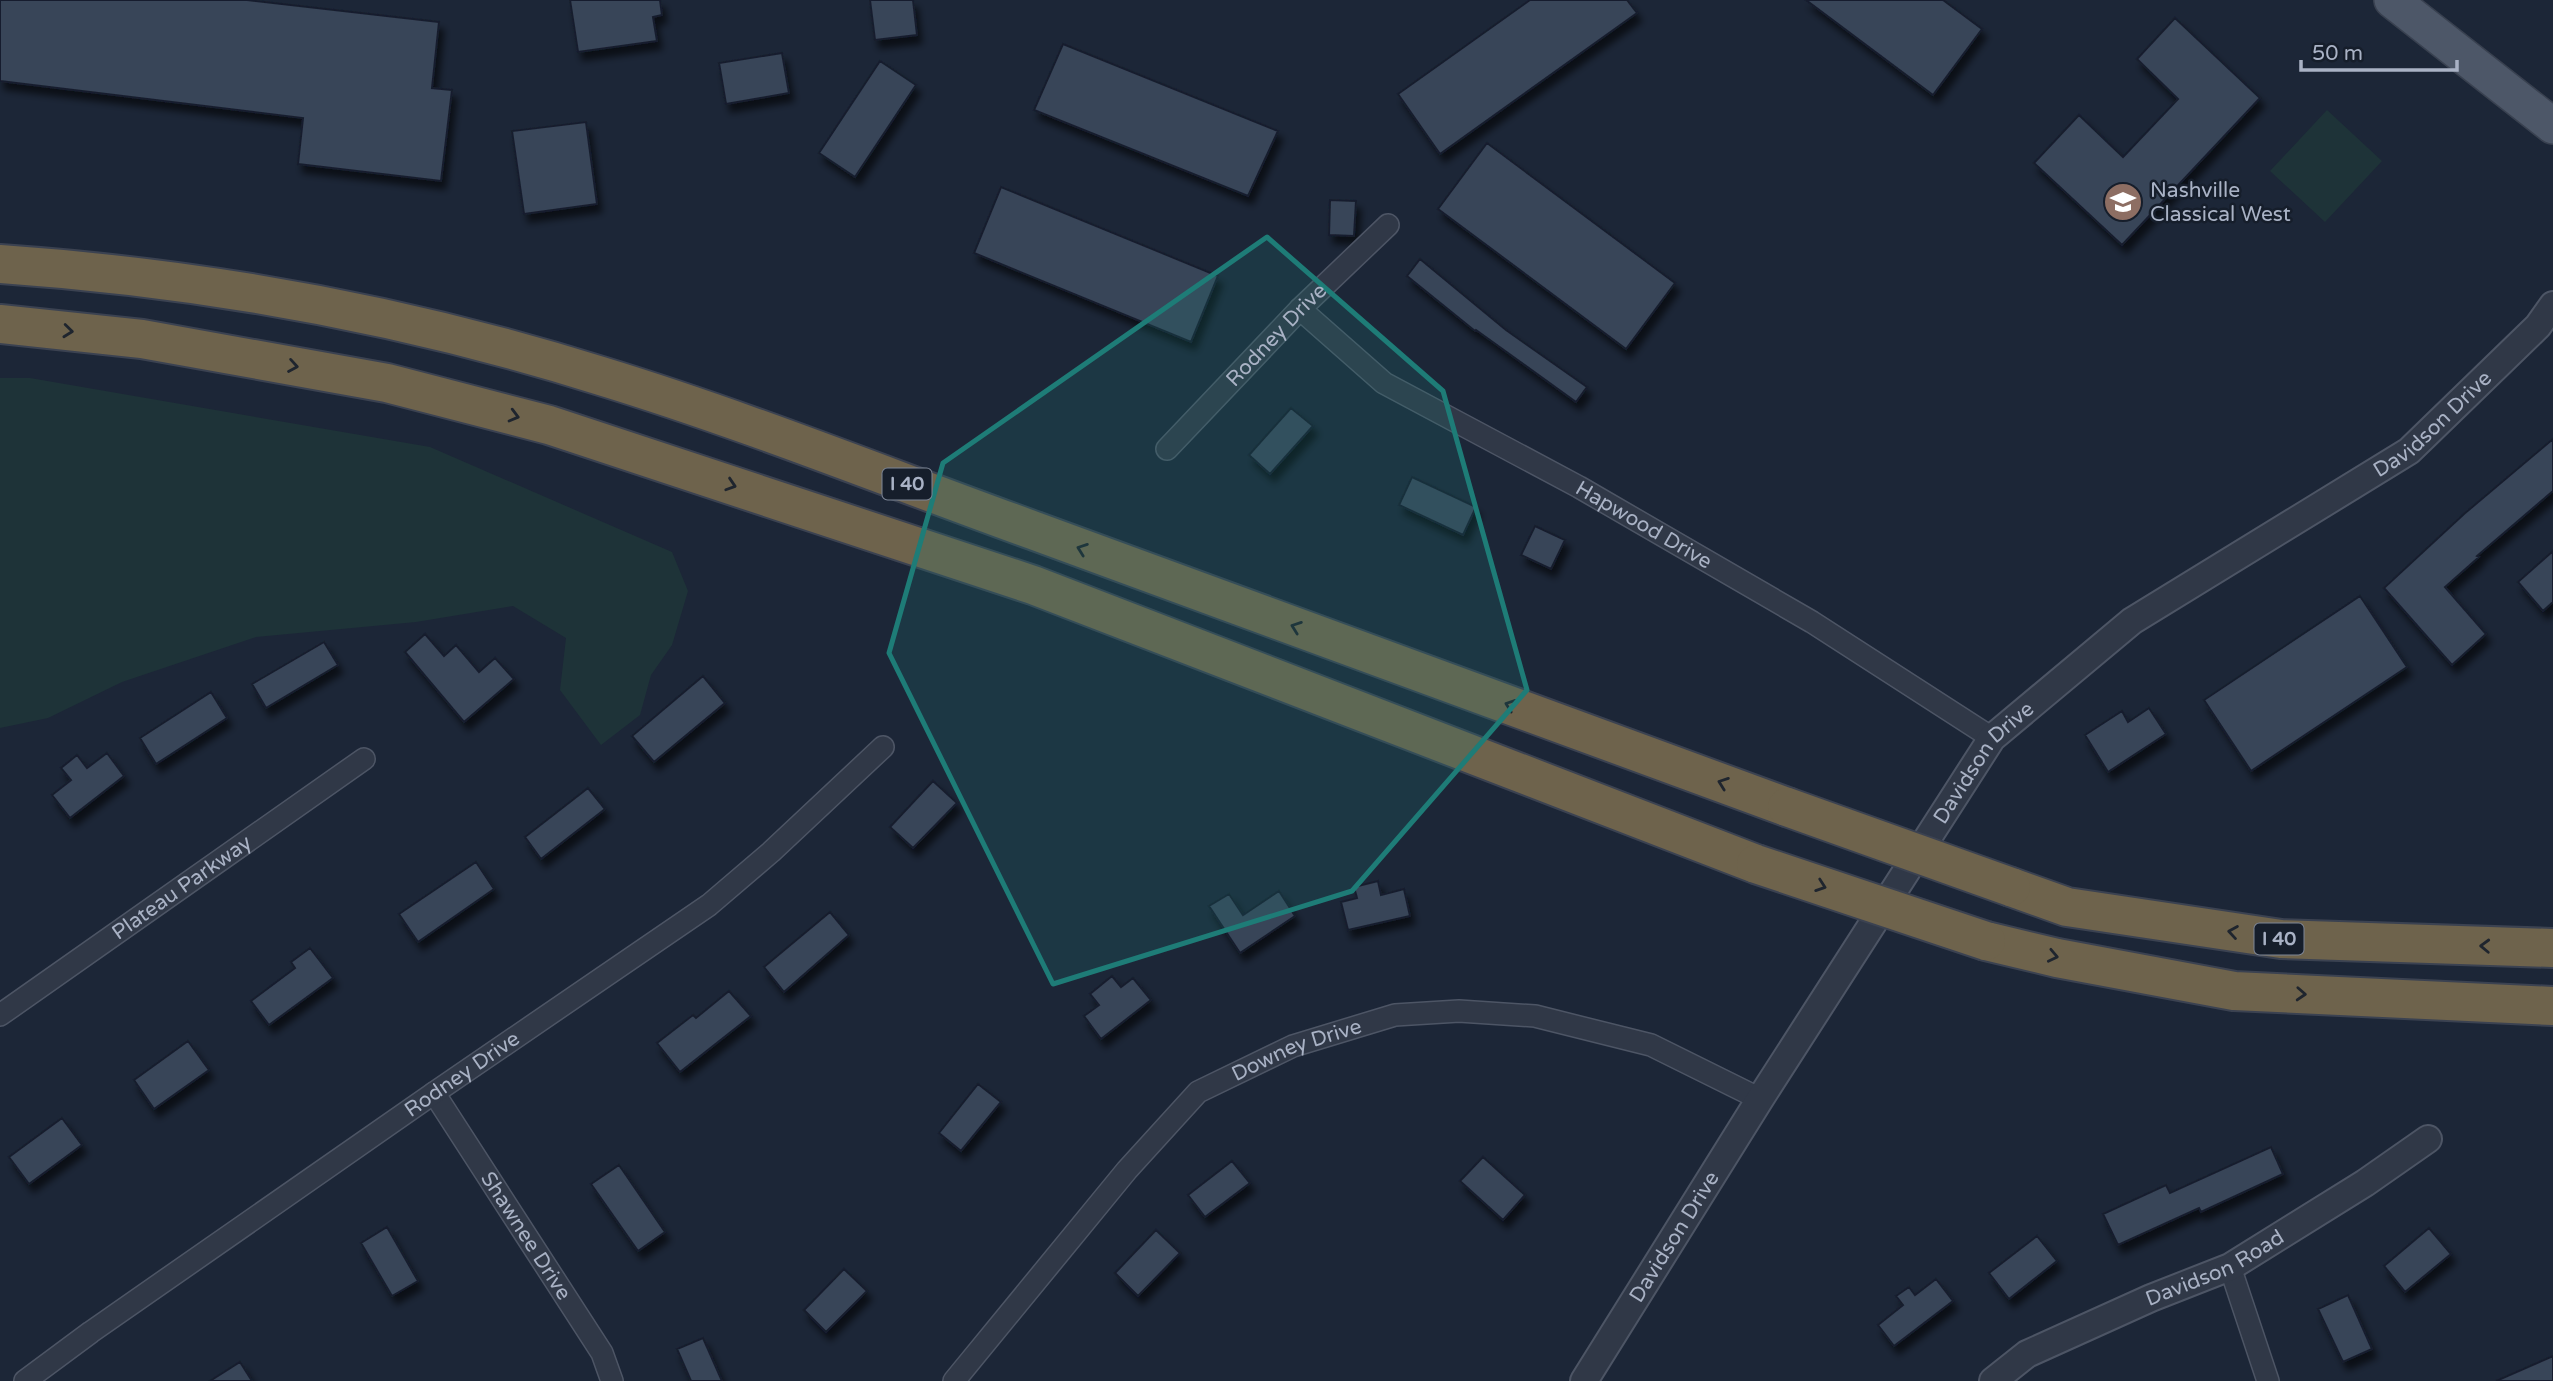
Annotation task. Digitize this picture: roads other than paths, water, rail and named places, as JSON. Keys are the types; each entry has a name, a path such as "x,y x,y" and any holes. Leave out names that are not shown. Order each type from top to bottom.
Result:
{"highway":[{"name":"I 40","path":"0,264 153,280 304,304 412,325 599,375 849,463 2067,907 2281,939 2553,948"},
{"path":"0,324 142,339 387,383 549,425 1033,585 1756,864 1986,941 2057,958 2234,991 2545,1005"}],"main road":[{"path":"2392,0 2553,126"}],"street":[{"name":"Rodney Drive","path":"1167,449 1300,309 1388,225"},
{"name":"Davidson Drive","path":"1584,1381 1760,1099 1992,738 2132,621 2409,451 2538,326 2553,305"},
{"name":"Hapwood Drive","path":"1300,309 1384,383 1579,487 1789,609 1992,738"},
{"name":"Rodney Drive","path":"25,1381 102,1324 709,905 771,852 883,747"},
{"name":"Plateau Parkway","path":"0,1015 364,759"},
{"name":"Downey Drive","path":"954,1381 1127,1170 1198,1092 1293,1046 1395,1016 1459,1011 1535,1016 1651,1045 1760,1099"},
{"name":"Shawnee Drive","path":"435,1093 602,1353 612,1381"},
{"name":"Davidson Road","path":"1993,1381 2027,1354 2151,1298 2230,1267 2365,1183 2428,1139"},
{"path":"2230,1267 2268,1381"}],"place":[{"name":"Nashville Classical West","path":"2123,202"}]}
